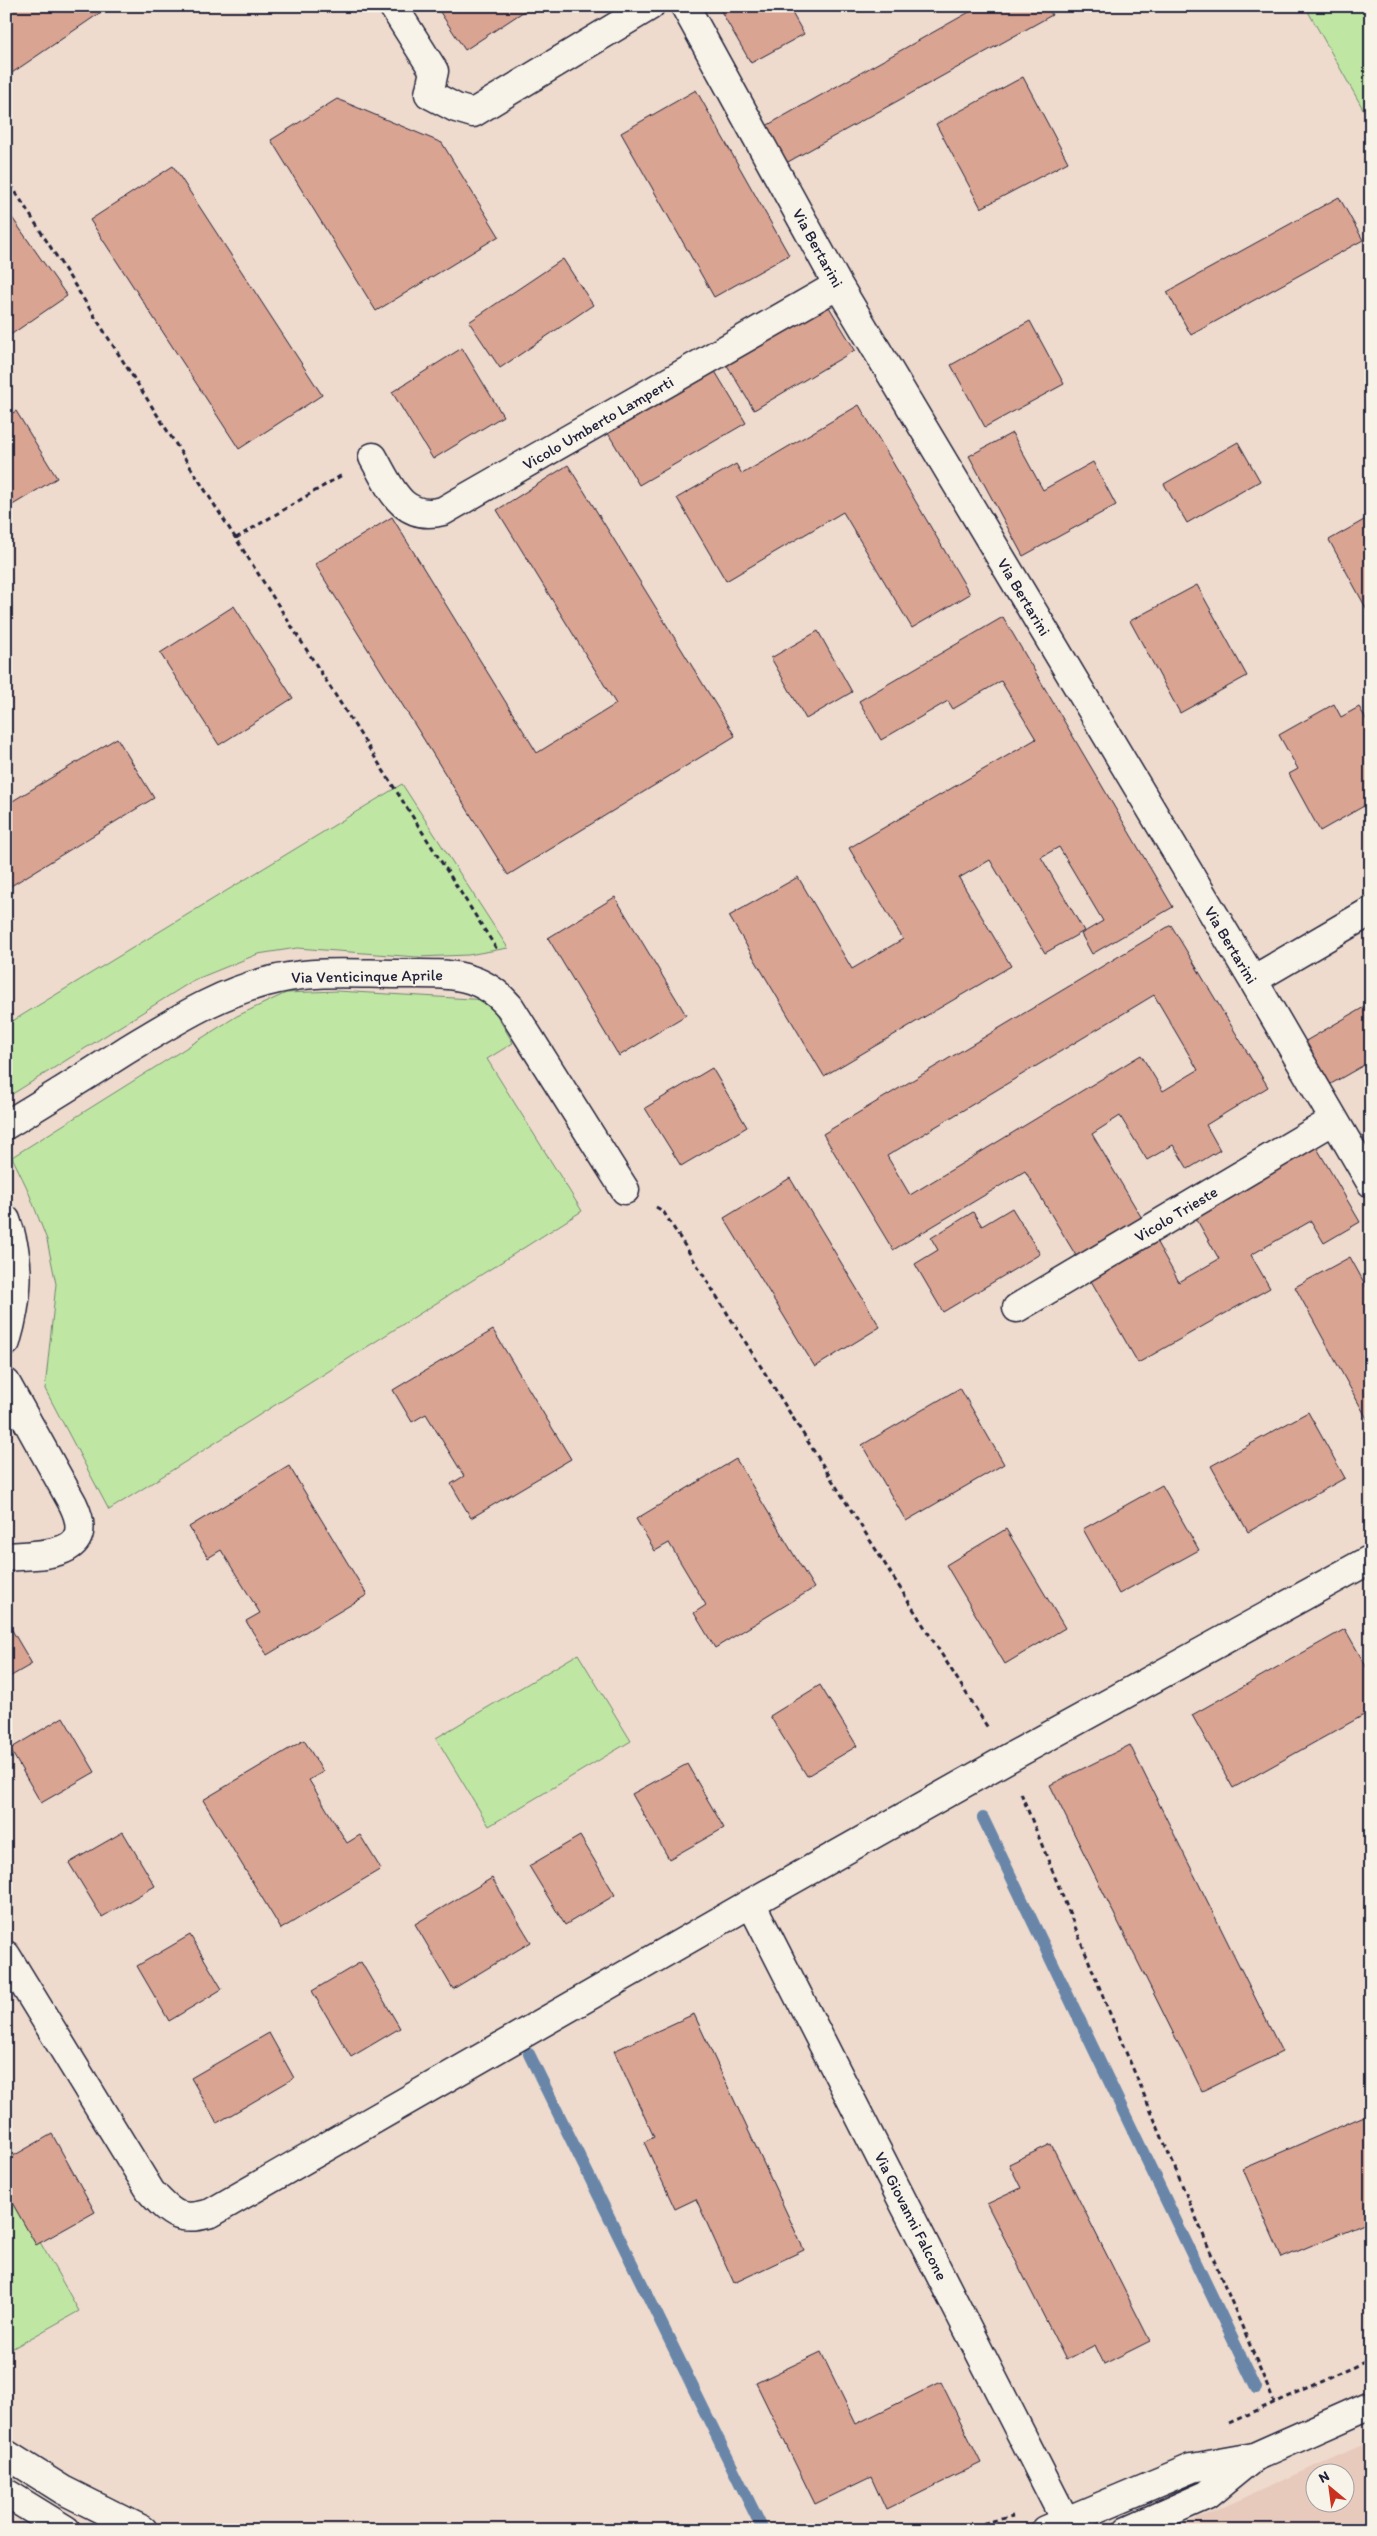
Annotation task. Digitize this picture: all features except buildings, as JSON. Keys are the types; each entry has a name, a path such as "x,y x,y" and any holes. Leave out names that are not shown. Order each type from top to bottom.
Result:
{"street":[{"path":"393,6 434,71 429,94 456,108 473,113 650,6"},
{"name":"Via Bertarini","path":"685,6 838,285 1253,980 1371,1183"},
{"name":"Vicolo Umberto Lamperti","path":"373,457 394,492 408,508 419,513 432,514 443,511 838,285"},
{"path":"1253,980 1371,911"},
{"name":"Via Venticinque Aprile","path":"6,1125 196,1008 234,991 279,978 312,974 456,975 482,983 510,1007 625,1190"},
{"name":"Vicolo Trieste","path":"1017,1308 1334,1120"},
{"path":"6,1220 16,1253 18,1283 12,1322 6,1342"},
{"path":"6,1383 73,1504 80,1521 80,1530 77,1539 64,1550 54,1553 6,1557"},
{"path":"6,1955 151,2192 166,2209 176,2216 188,2218 221,2209 751,1903 1007,1759 1371,1559"},
{"name":"Via Giovanni Falcone","path":"751,1903 1061,2527"},
{"path":"1061,2527 1192,2468 1254,2457 1371,2405"},
{"path":"6,2454 63,2490 143,2530"},
{"path":"1128,2530 1207,2495 1254,2457"},
{"path":"6,2493 66,2530"}],"path":[{"path":"6,177 503,959"},
{"path":"236,538 373,457"},
{"path":"625,1190 663,1211"},
{"path":"658,1203 1007,1759 1117,2031 1274,2402 1371,2360"},
{"path":"957,2530 1014,2516"}],"shaded area":[{"path":"1371,2441 1371,2530 1172,2530 1304,2471 1304,2514 1354,2514 1354,2464 1320,2464"}],"green space":[{"path":"1305,6 1371,6 1371,123"},
{"path":"402,784 508,948 468,955 417,957 297,948 258,954 194,980 6,1098 6,1025"},
{"path":"337,991 488,1000 513,1043 487,1059 582,1211 109,1510 45,1389 56,1284 47,1240 27,1188 12,1157 237,1016 286,993"},
{"path":"578,1654 631,1741 489,1826 436,1738"},
{"path":"6,2182 79,2311 6,2352"}],"waterway":[{"path":"983,1818 1256,2388"},
{"path":"529,2054 763,2530"}]}
